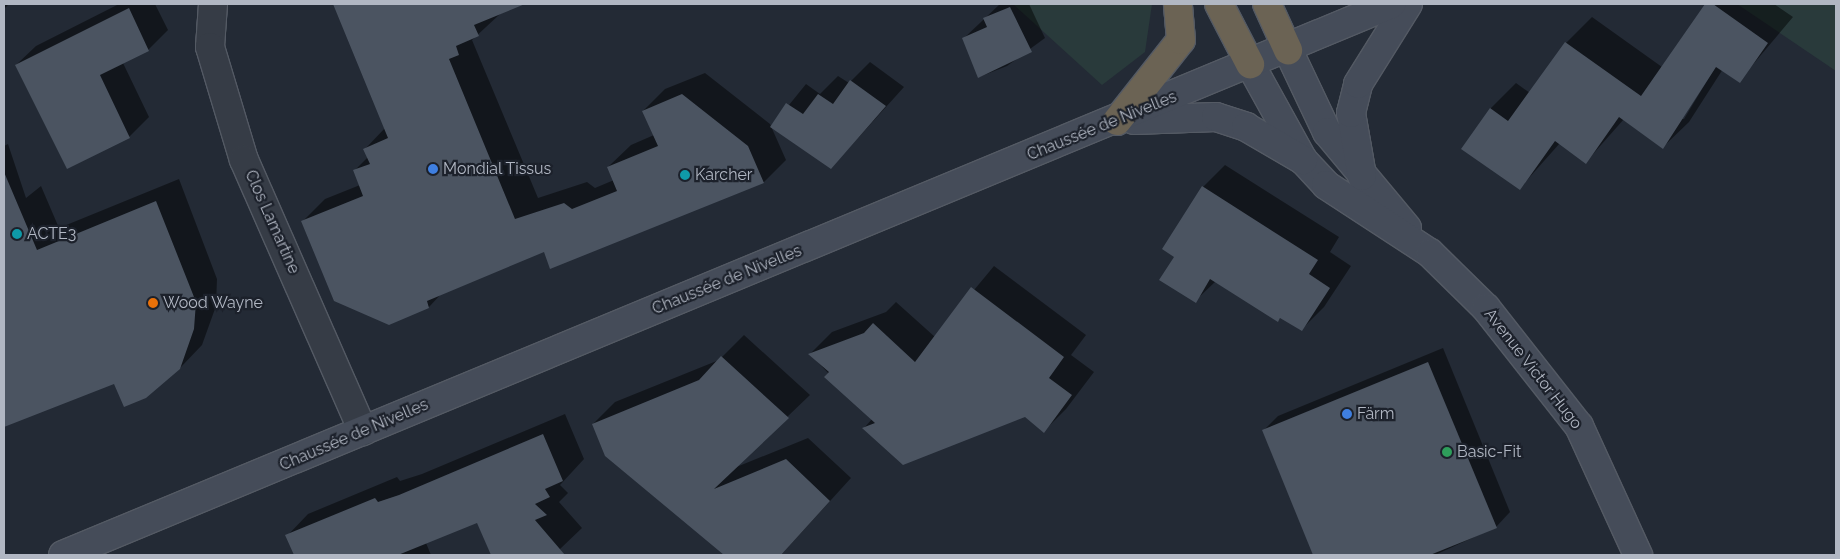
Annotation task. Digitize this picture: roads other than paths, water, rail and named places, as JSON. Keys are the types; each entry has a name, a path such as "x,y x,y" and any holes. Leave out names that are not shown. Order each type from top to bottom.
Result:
{"highway":[{"path":"1117,121 1181,40 1178,4"},
{"path":"1219,4 1250,64"},
{"path":"1267,4 1288,50"}],"main road":[{"name":"Chaussée de Nivelles","path":"63,555 1117,121 1250,64 1288,50 1391,4"},
{"path":"1362,180 1351,113 1358,84 1408,4"},
{"name":"Avenue Victor Hugo","path":"1288,50 1327,132 1362,180 1430,253 1486,308 1578,426 1638,555"},
{"name":"Avenue Victor Hugo","path":"1250,64 1303,160"},
{"name":"Avenue Victor Hugo","path":"1117,121 1216,117 1246,128 1303,160 1352,205 1430,253"}],"street":[{"name":"Clos Lamartine","path":"212,4 210,47 244,160 363,431"}],"place":[{"name":"Mondial Tissus","path":"433,169"},
{"name":"Karcher","path":"685,175"},
{"name":"ACTE3","path":"17,234"},
{"name":"Wood Wayne","path":"153,303"},
{"name":"Färm","path":"1347,414"},
{"name":"Basic-Fit","path":"1447,452"}]}
